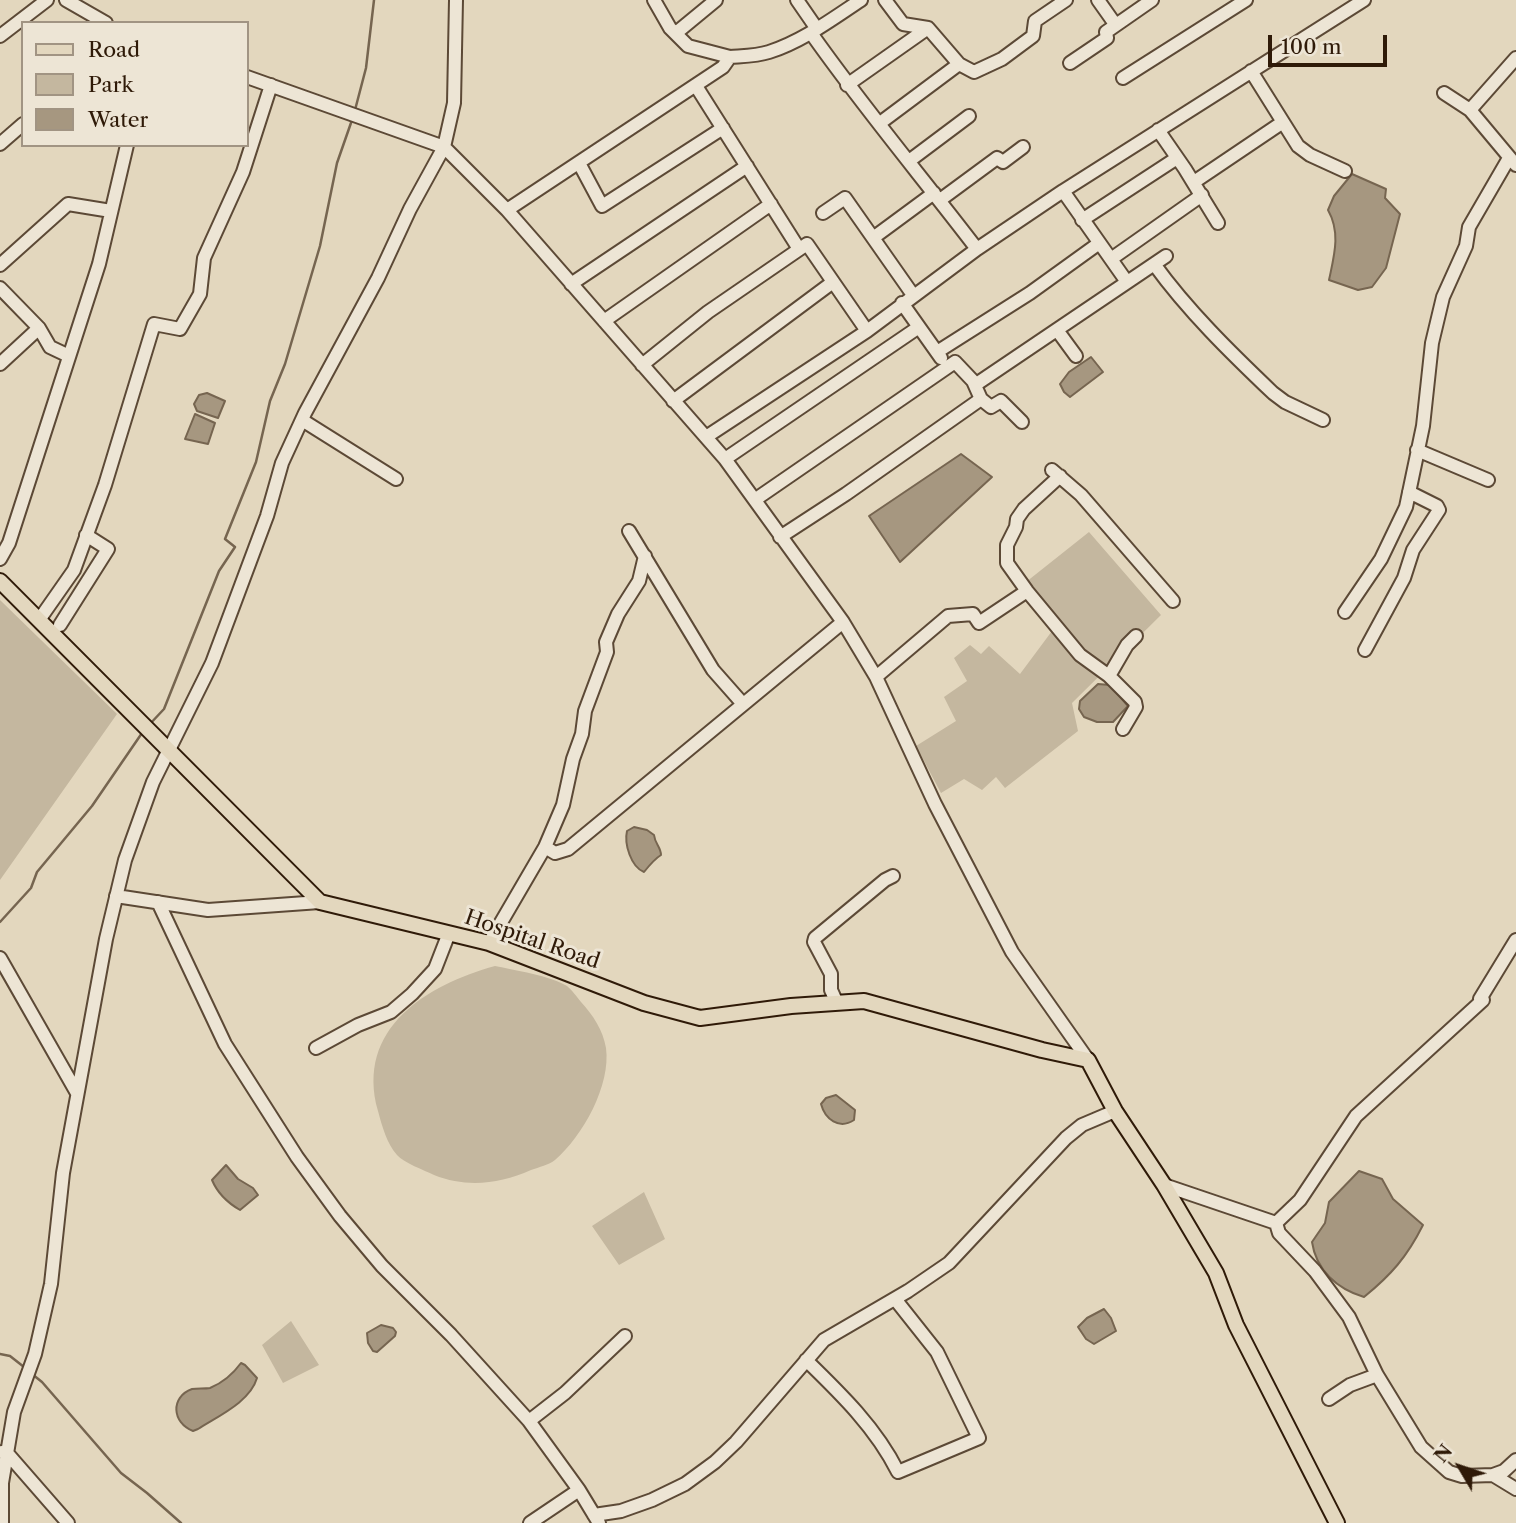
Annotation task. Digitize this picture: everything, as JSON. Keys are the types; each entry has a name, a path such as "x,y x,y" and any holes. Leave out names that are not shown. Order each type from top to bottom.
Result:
{"main road":[{"path":"0,581 320,902"},
{"name":"Hospital Road","path":"320,902 489,943 644,1003 699,1018 790,1006 864,1001 1088,1060"},
{"path":"1088,1060 1115,1111 1164,1185 1216,1273 1237,1325 1338,1523"}],"street":[{"path":"0,36 47,0"},
{"path":"66,0 103,21"},
{"path":"2,1523 4,1452 14,1412 29,1371 51,1284 62,1173 125,860 153,782 212,663 267,516 282,463 444,147 454,103 456,0"},
{"path":"654,0 688,46 730,57 766,53 814,31 861,0"},
{"path":"676,33 716,0"},
{"path":"797,0 848,85 977,249"},
{"path":"885,0 903,24 928,28 959,64 974,72 1002,59 1033,36 1035,21 1066,0"},
{"path":"1098,0 1115,24"},
{"path":"1070,63 1107,38 1106,32 1115,24 1152,0"},
{"path":"1123,78 1246,0"},
{"path":"706,437 867,331 977,249 1063,191 1364,0"},
{"path":"848,85 928,28"},
{"path":"507,210 696,86 723,67 730,57"},
{"path":"1469,110 1516,58"},
{"path":"880,123 959,64"},
{"path":"1251,71 1298,145 1310,155 1345,171"},
{"path":"248,77 444,147 507,210 725,458 843,622 876,677 935,804 1012,952 1088,1060"},
{"path":"38,620 74,570 106,485 154,324 180,328 200,294 204,258 243,172 271,85"},
{"path":"696,86 799,249"},
{"path":"1345,612 1391,542 1406,507 1428,390 1432,343 1443,297 1466,246 1469,228 1513,161 1469,110 1444,93"},
{"path":"909,161 969,116"},
{"path":"1194,182 1283,122"},
{"path":"0,144 21,126"},
{"path":"579,163 602,206 723,128"},
{"path":"1158,130 1218,223"},
{"path":"0,559 9,543 99,264 127,147"},
{"path":"873,238 997,158 1003,162 1023,147"},
{"path":"1082,220 1177,158"},
{"path":"571,284 747,166"},
{"path":"1063,191 1127,282"},
{"path":"1111,259 1202,195"},
{"path":"823,213 845,198 914,295"},
{"path":"0,265 68,204 111,211"},
{"path":"604,321 771,204"},
{"path":"642,365 708,312 807,244 867,331"},
{"path":"937,352 1030,293 1098,244"},
{"path":"975,384 1166,256"},
{"path":"1154,264 1205,324 1273,393 1285,402 1324,420"},
{"path":"673,401 833,282"},
{"path":"0,288 38,328 50,347 69,356"},
{"path":"902,303 947,367"},
{"path":"725,458 919,327"},
{"path":"0,364 38,328"},
{"path":"1057,330 1076,356"},
{"path":"756,499 956,362 975,384 981,399 992,407 1001,401 1022,422"},
{"path":"780,537 981,399"},
{"path":"302,420 396,479"},
{"path":"1417,450 1488,480"},
{"path":"1123,729 1136,708 1135,702 1108,676 1080,655 1007,563 1007,545 1017,519 1056,473 1081,495 1173,601"},
{"path":"1365,650 1404,578 1413,550 1439,510 1437,506 1409,492"},
{"path":"629,531 713,670 743,704"},
{"path":"60,625 108,549 86,535"},
{"path":"489,943 545,847 563,805 573,759 582,734 585,711 607,652 606,642 618,614 639,581 645,556"},
{"path":"876,677 948,616 973,614 978,623 993,616 1027,591"},
{"path":"545,847 555,853 568,849 843,622"},
{"path":"1108,676 1127,645 1136,636"},
{"path":"837,1003 831,990 831,974 814,942 815,938 893,876"},
{"path":"116,896 208,909 320,902"},
{"path":"158,902 225,1044 303,1167 382,1266 451,1335 529,1422 579,1490 596,1519 652,1500 685,1484 715,1462 736,1442 824,1340 895,1299 957,1256 1066,1138 1082,1125 1115,1111"},
{"path":"316,1048 358,1025 391,1012 412,994 435,969 449,933"},
{"path":"1276,1223 1300,1200 1356,1115 1483,1000 1480,999 1516,940"},
{"path":"0,958 77,1093"},
{"path":"1164,1185 1276,1223"},
{"path":"1276,1223 1279,1233 1315,1271 1349,1317 1377,1375 1421,1447 1449,1472 1462,1476 1493,1475 1504,1471 1516,1460"},
{"path":"806,1360 885,1446 898,1472 979,1438 937,1352 895,1299"},
{"path":"529,1422 565,1393 625,1336"},
{"path":"1329,1399 1350,1385 1377,1375"},
{"path":"4,1452 68,1523"},
{"path":"1493,1475 1516,1489"},
{"path":"530,1523 579,1490"}],"green space":[{"path":"1089,532 1161,615 1072,703 1078,731 1005,788 996,777 982,790 964,779 941,793 916,746 956,721 944,697 967,681 954,658 970,645 981,654 989,646 1020,674 1052,631 1021,586"},
{"path":"0,600 117,714 0,880"},
{"path":"495,966 552,979 571,989 603,1035 606,1048 604,1078 585,1124 553,1162 507,1179 483,1183 459,1182 414,1166 393,1151 378,1111 374,1082 377,1056 387,1034 402,1014 422,998 470,974"},
{"path":"644,1192 665,1239 619,1265 592,1226"},
{"path":"291,1321 319,1365 283,1383 262,1345"}],"water":[{"path":"1352,174 1386,189 1385,198 1400,214 1386,268 1372,287 1358,290 1329,280 1335,236 1328,210 1334,196"},
{"path":"1091,357 1103,372 1070,397 1060,384 1069,372"},
{"path":"207,393 225,401 218,418 197,411 194,404 199,395"},
{"path":"195,414 215,423 208,444 185,439"},
{"path":"961,454 992,477 900,562 869,516"},
{"path":"1098,684 1110,685 1128,706 1113,722 1097,722 1084,717 1079,709 1080,701"},
{"path":"634,827 654,835 661,852 644,872 635,865 628,848 627,831"},
{"path":"836,1095 855,1110 854,1120 838,1123 826,1114 821,1104 826,1098"},
{"path":"226,1165 258,1195 240,1210 223,1197 212,1180"},
{"path":"1359,1171 1382,1179 1393,1199 1423,1225 1398,1265 1364,1297 1345,1289 1329,1277 1318,1261 1312,1242 1325,1223 1329,1202"},
{"path":"1104,1309 1116,1331 1094,1344 1086,1339 1078,1327 1087,1318"},
{"path":"381,1325 393,1328 396,1332 377,1352 373,1351 368,1343 367,1333"},
{"path":"241,1363 257,1378 248,1394 232,1408 198,1429 193,1431 186,1427 176,1410 180,1398 192,1389 210,1388 219,1384"}],"waterway":[{"path":"355,110 366,68 374,0"},
{"path":"149,725 164,709 219,571 235,547 225,539 256,462 270,401 285,364 320,246 337,163 352,120"},
{"path":"0,922 31,888 37,872 92,806 142,733"},
{"path":"0,1354 10,1356 24,1367"},
{"path":"32,1374 121,1473 181,1523"}]}
